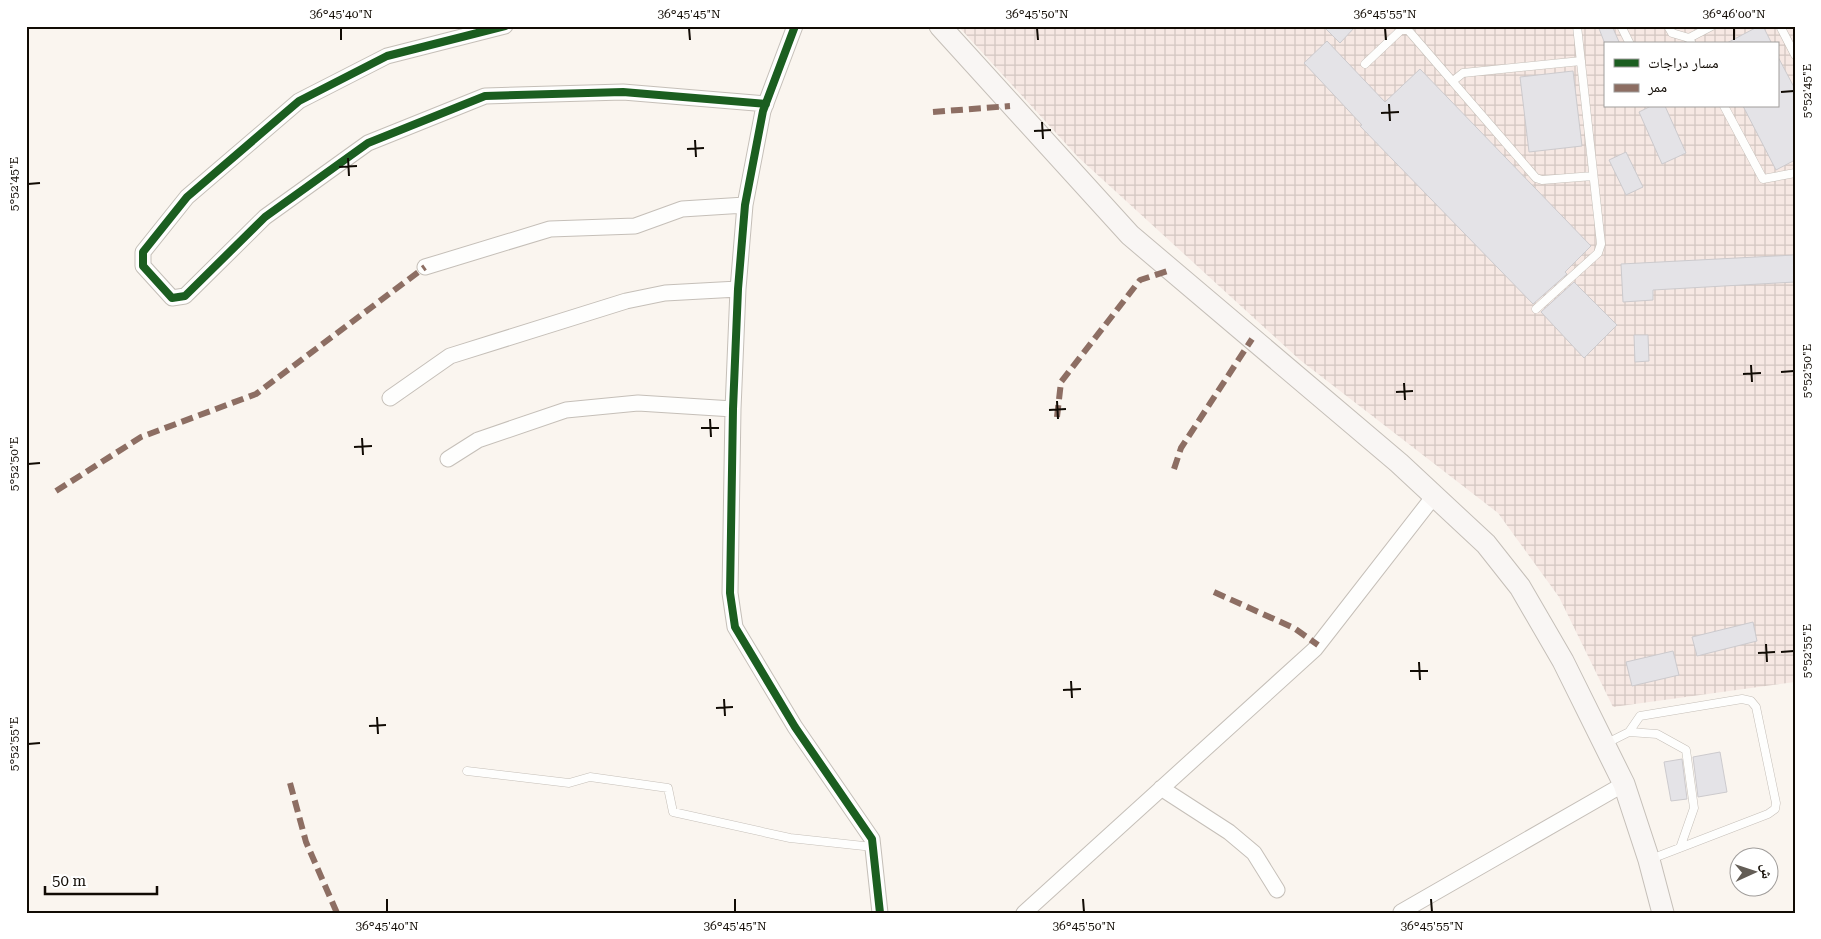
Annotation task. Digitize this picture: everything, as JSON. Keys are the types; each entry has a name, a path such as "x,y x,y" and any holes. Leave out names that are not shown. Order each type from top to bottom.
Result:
{"main road":[{"path":"940,26 1130,235 1399,463 1486,544 1520,587 1563,661 1605,744 1624,784 1649,860 1663,913"}],"street":[{"path":"505,26 387,56 299,101 188,197 143,252 144,266 172,298 185,296 265,217 368,143 485,96 623,92 766,104"},
{"path":"795,26 766,104 746,205 738,289 733,409 730,593 735,627 795,727 872,839 880,913"},
{"path":"425,267 550,229 635,226 682,209 746,205"},
{"path":"390,398 450,356 478,347 626,301 665,293 738,289"},
{"path":"448,459 478,440 566,410 638,403 733,409"},
{"path":"1024,913 1315,649 1434,496"},
{"path":"1401,912 1624,784"},
{"path":"1161,788 1229,832 1254,853 1277,890"}],"lane":[{"path":"1536,309 1598,253 1601,244 1577,26"},
{"path":"1621,26 1629,42"},
{"path":"1668,26 1672,33 1691,41 1712,26"},
{"path":"1780,26 1795,55"},
{"path":"1365,64 1401,30 1408,30 1536,178 1542,180 1593,176"},
{"path":"1452,81 1463,73 1581,61"},
{"path":"1725,108 1763,179 1795,173"},
{"path":"1605,744 1629,732 1640,716 1742,699 1751,701 1756,707 1776,802 1775,809 1768,814 1649,860"},
{"path":"1629,732 1657,734 1686,750 1694,808 1680,848"},
{"path":"467,772 569,783 590,777 668,788 673,812 790,838 873,847"}],"shaded area":[{"path":"958,26 1795,26 1795,682 1613,707 1559,597 1498,513 1300,360 1078,157"}],"building":[{"path":"1323,26 1356,26 1340,43"},
{"path":"1598,26 1612,26 1619,42 1604,42"},
{"path":"1759,26 1763,26 1771,42 1729,42"},
{"path":"1327,41 1385,102 1420,69 1591,246 1565,272 1567,274 1533,304 1360,126 1362,125 1304,63"},
{"path":"1778,57 1795,89 1795,160 1776,170 1744,108 1778,108"},
{"path":"1573,71 1582,146 1529,152 1520,77"},
{"path":"1647,108 1666,108 1686,153 1662,164 1639,112"},
{"path":"1626,152 1643,187 1626,195 1609,160"},
{"path":"1795,255 1795,282 1653,290 1653,300 1623,302 1621,264"},
{"path":"1574,282 1617,325 1584,358 1541,312"},
{"path":"1634,335 1648,335 1649,361 1635,362"},
{"path":"1753,622 1757,641 1697,656 1692,637"},
{"path":"1673,651 1679,675 1632,686 1626,662"},
{"path":"1720,752 1727,792 1698,797 1693,757"},
{"path":"1682,759 1687,799 1671,801 1664,762"}],"marked path":[{"path":"933,112 1010,106"},
{"path":"56,491 141,437 256,394 425,267"},
{"path":"1057,417 1061,382 1140,280 1171,270"},
{"path":"1174,469 1181,448 1252,339"},
{"path":"1214,592 1294,628 1318,645"},
{"path":"290,783 306,842 337,913"}],"cycle path":[{"path":"505,26 387,56 299,101 187,197 143,252 143,266 172,298 185,296 265,217 368,143 485,96 623,92 766,104"},
{"path":"795,26 763,111 745,205 738,289 733,409 730,593 735,627 795,727 872,839 880,913"}]}
